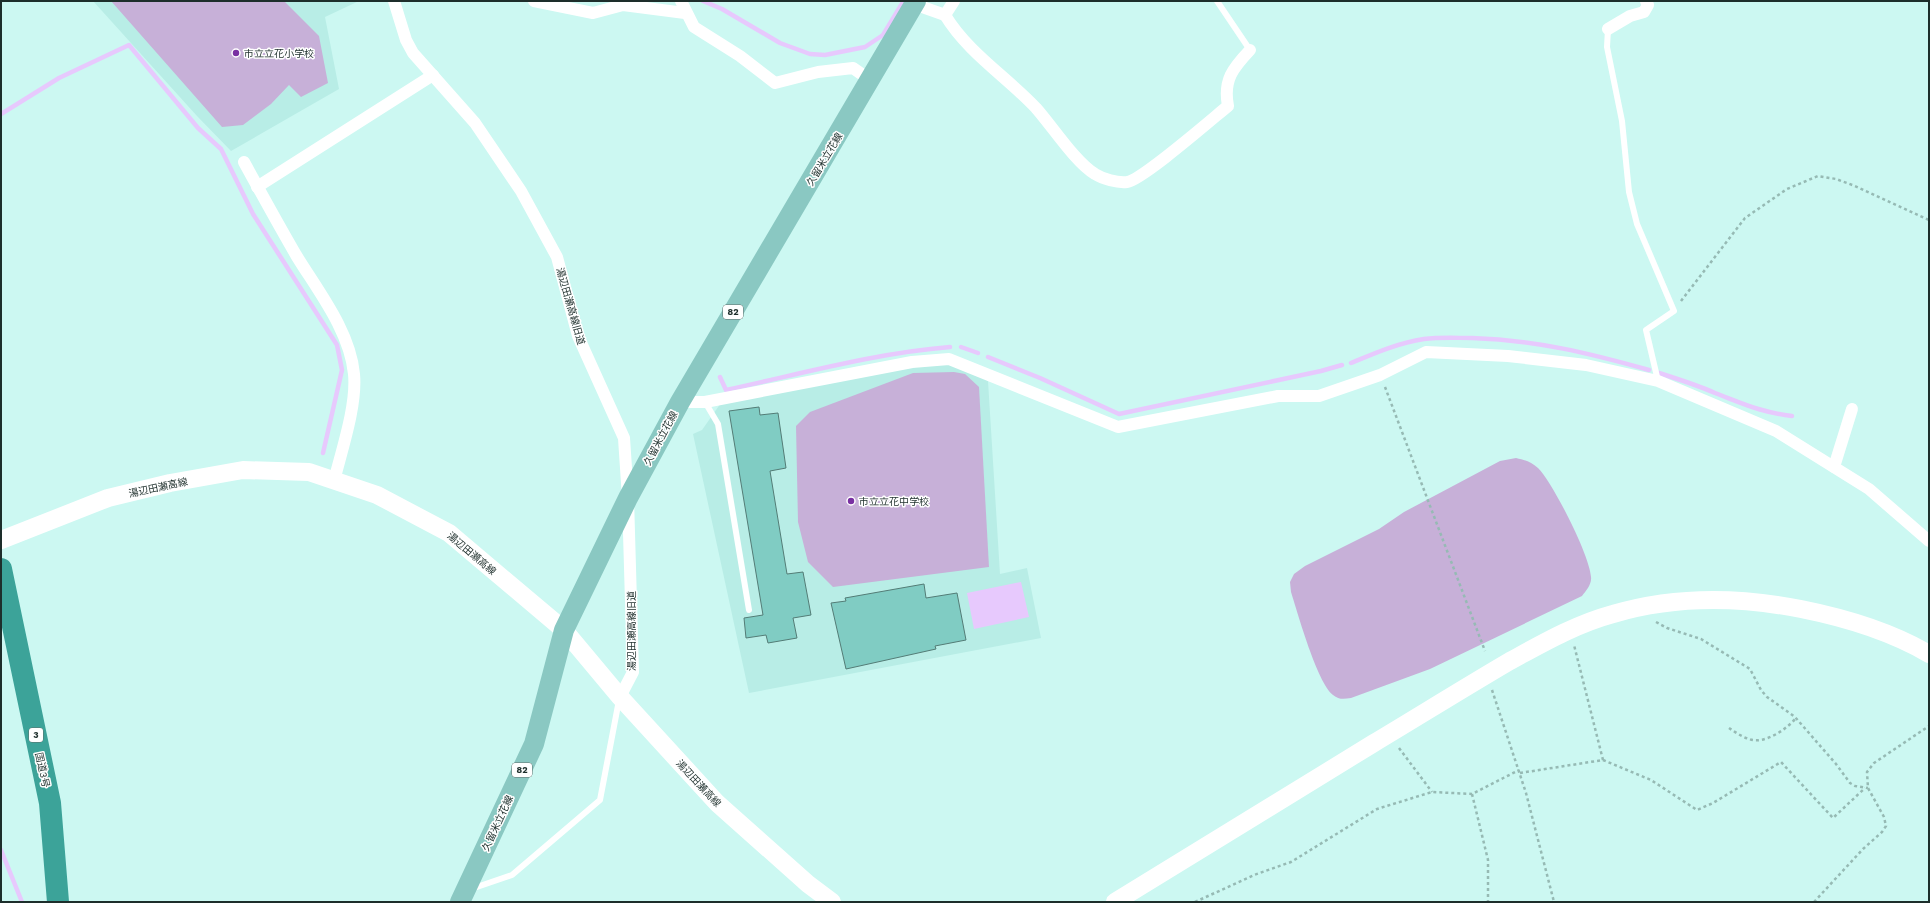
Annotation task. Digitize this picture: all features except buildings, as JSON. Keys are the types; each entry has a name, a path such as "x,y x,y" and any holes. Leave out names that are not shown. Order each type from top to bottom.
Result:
{"highway":[{"name":"国道3号","path":"1,569 50,803 58,902"}],"main road":[{"name":"久留米立花線","path":"463,897 534,744 564,630 628,498 680,402 915,3"},
{"name":"湯辺田瀬高線","path":"1,540 108,498 170,483 243,470 308,472 377,495 449,533 564,630 620,697 716,803 808,884 832,902"},
{"path":"1115,902 1487,674 1576,627 1613,614 1650,606 1713,600 1747,600 1783,606 1860,623 1912,644 1929,654"}],"street":[{"name":"湯辺田瀬高線旧道","path":"394,1 406,40 413,53 475,123 521,191 557,257 578,336 624,438 628,498 633,672 620,697"},
{"path":"534,1 593,13 624,5 685,13"},
{"path":"681,1 685,13 694,27 740,56 776,83 818,72 853,68 870,80"},
{"path":"946,15 954,1"},
{"path":"1608,29 1630,16 1644,12 1648,5 1646,1"},
{"path":"915,3 946,15 954,28 981,57 1036,108 1077,158 1094,174 1106,180 1127,182 1146,171 1228,106 1226,93 1231,70 1250,50"},
{"path":"258,187 433,75"},
{"path":"244,162 343,332 351,352 354,375 354,396 334,481"},
{"path":"680,402 705,402 912,362 949,359 1118,426 1278,396 1319,396 1380,375 1426,352 1508,356 1586,365 1658,381 1776,431 1869,489 1929,541"},
{"path":"1834,467 1852,409"}],"lane":[{"path":"1217,1 1250,50"},
{"path":"1608,29 1607,47 1622,121 1629,192 1637,224 1674,311 1646,330 1658,381"},
{"path":"705,402 718,424 749,610"},
{"path":"463,897 512,875 600,800 620,697"}],"path":[{"path":"1674,311 1745,218 1787,189 1818,176 1836,179 1855,186 1929,220"},
{"path":"1380,375 1484,651"},
{"path":"1652,619 1667,628 1701,639 1750,669 1761,690 1767,697 1796,718 1836,764 1850,783 1866,788"},
{"path":"1573,643 1603,760"},
{"path":"1487,674 1519,772 1554,902"},
{"path":"1729,728 1750,740 1762,740 1788,728 1796,718"},
{"path":"1814,902 1863,849 1882,832 1886,826 1884,817 1866,788 1867,772 1874,763 1929,726"},
{"path":"1399,748 1432,792"},
{"path":"1195,902 1254,875 1291,862 1376,810 1432,792 1472,794 1519,772 1603,760 1651,780 1697,810 1713,804 1781,762 1833,818 1866,788"},
{"path":"1472,794 1488,860 1488,902"}],"shaded area":[{"name":"市立立花小学校","path":"93,1 359,1 325,17 339,89 231,151 197,116"},
{"name":"市立立花小学校","path":"111,1 284,1 319,36 328,83 301,97 289,85 271,104 243,125 222,127"},
{"name":"市立立花中学校","path":"945,362 970,367 988,381 1000,574 1027,568 1041,638 749,693 693,434 702,430 723,400"},
{"path":"954,372 965,374 979,387 989,567 833,587 808,562 798,522 796,426 810,412 913,373"},
{"path":"1516,458 1533,464 1545,476 1570,520 1584,553 1591,577 1590,585 1582,596 1430,669 1351,698 1344,699 1335,697 1327,688 1321,677 1303,631 1291,592 1290,582 1294,574 1305,566 1379,529 1404,512 1500,461"},
{"path":"1021,582 1029,617 974,629 967,593"}],"waterway":[{"path":"703,1 722,9 780,43 810,54 825,55 865,47 883,35 903,2 907,1"},
{"path":"1,114 59,78 129,45 198,128 221,149 253,214 337,345 342,370 323,453"},
{"path":"1351,363 1387,349 1414,341 1436,338 1472,338 1518,341 1562,348 1649,370"},
{"path":"720,377 726,390 866,359 950,347"},
{"path":"961,347 978,353"},
{"path":"988,357 1040,378 1119,414 1321,371 1342,365"},
{"path":"1659,373 1752,407 1792,416"},
{"path":"1,850 22,902"}],"place":[{"name":"市立立花小学校","path":"236,53"},
{"name":"市立立花中学校","path":"851,501"}]}
